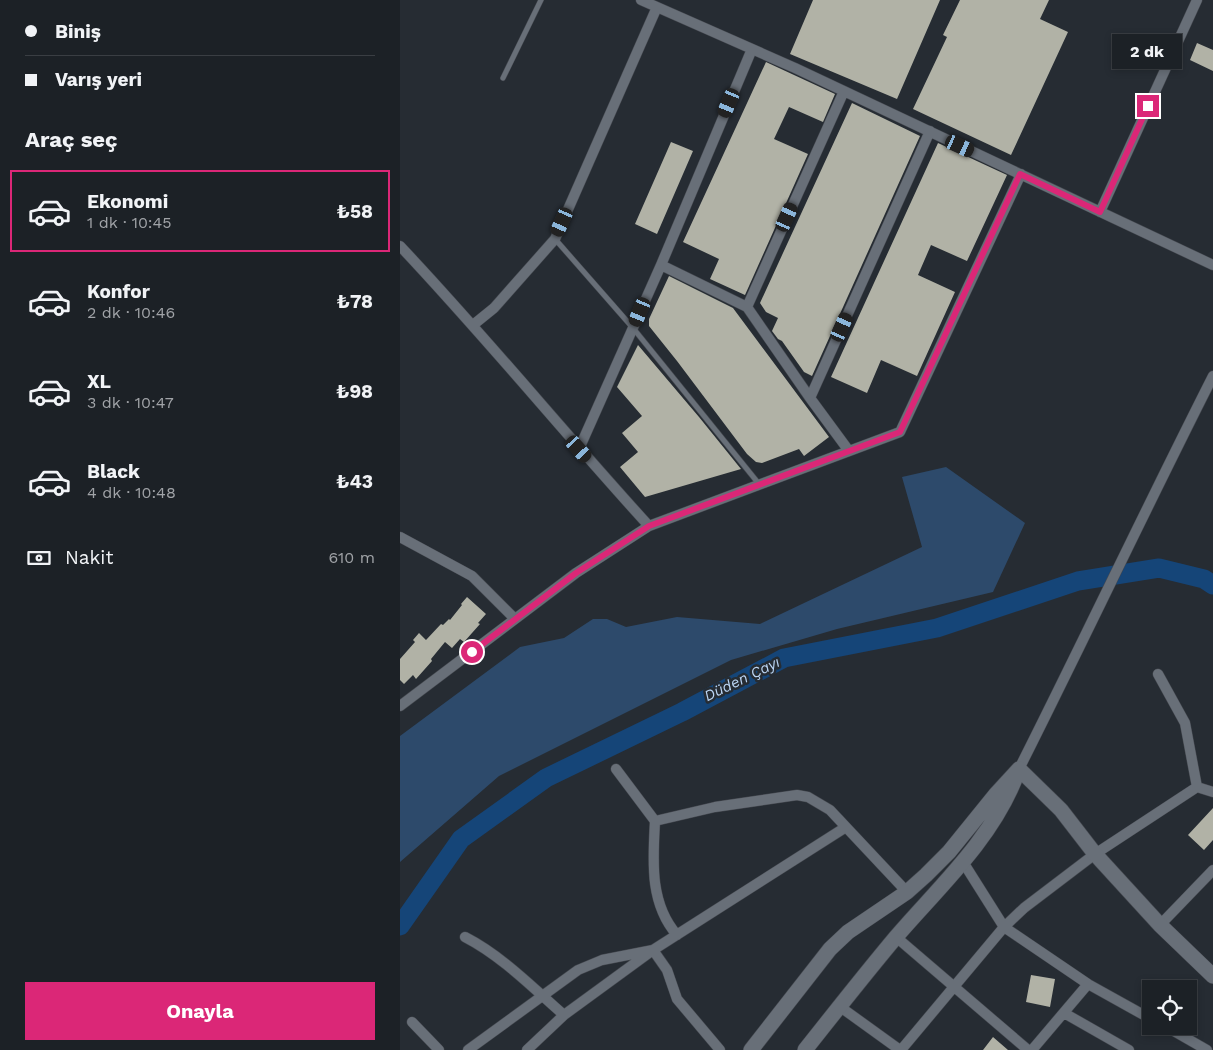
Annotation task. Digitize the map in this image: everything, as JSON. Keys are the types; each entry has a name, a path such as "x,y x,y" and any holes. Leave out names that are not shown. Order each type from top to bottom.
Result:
{"main road":[{"path":"1020,769 1060,810 1095,854 1160,924 1213,976"},
{"path":"805,1050 896,937 963,862 1007,801 1020,769"},
{"path":"751,1050 830,949 848,932 907,892 949,852 996,794 1020,769"}],"street":[{"path":"642,0 844,91 1213,265"},
{"path":"1100,212 1197,0"},
{"path":"472,325 494,308 555,239 657,7"},
{"path":"579,449 661,265 752,49"},
{"path":"747,307 844,91"},
{"path":"810,398 930,132"},
{"path":"400,706 576,573 649,526 900,432 1020,174"},
{"path":"400,246 649,526"},
{"path":"661,265 747,307 849,451"},
{"path":"1020,769 1213,376"},
{"path":"400,537 472,576 515,619"},
{"path":"1158,674 1185,723 1197,787"},
{"path":"616,769 655,822 653,874 662,913 669,926 677,935"},
{"path":"1197,787 1213,792"},
{"path":"839,1006 901,1050 1004,927 1024,908 1095,854 1197,787"},
{"path":"655,822 715,807 797,796 808,797 830,810 907,892"},
{"path":"527,1050 564,1015 653,950 846,827"},
{"path":"963,862 1004,927 1088,984 1142,1014"},
{"path":"1160,924 1213,870"},
{"path":"465,937 504,963 564,1015"},
{"path":"896,937 1028,1050"},
{"path":"468,1050 578,970 602,960 653,950"},
{"path":"653,950 667,970 677,999 720,1050"},
{"path":"1032,1050 1088,984"},
{"path":"1064,1013 1129,1050"},
{"path":"412,1022 440,1050"},
{"path":"1181,1035 1207,1050"}],"lane":[{"path":"503,78 541,0"},
{"path":"555,239 633,328 760,485"}],"shaded area":[{"path":"946,467 1025,523 993,592 837,629 731,660 499,776 400,862 400,736 520,647 564,638 593,619 607,619 626,627 677,617 760,624 922,547 902,477"}],"building":[{"path":"813,0 940,0 897,99 790,54"},
{"path":"960,0 1049,0 1040,19 1068,32 1011,155 913,109 947,37 943,35"},
{"path":"1197,43 1213,50 1213,71 1190,60"},
{"path":"766,62 835,94 823,122 789,107 774,139 808,154 745,295 710,279 719,259 683,242"},
{"path":"852,103 920,136 812,376 804,372 782,341 772,331 778,318 766,312 760,303"},
{"path":"671,142 693,151 657,234 635,224"},
{"path":"938,143 1007,175 967,261 931,245 918,275 955,292 917,376 881,360 867,393 831,377"},
{"path":"669,276 733,308 829,437 804,456 799,449 762,463 756,462 747,454 649,326 649,319"},
{"path":"638,345 741,469 645,497 620,467 638,452 622,433 642,416 617,387"},
{"path":"467,597 486,614 478,623 480,624 464,642 460,639 452,648 445,642 416,679 413,675 404,684 400,680 400,659 415,642 413,640 419,633 426,640 441,624 443,625 450,620"},
{"path":"1213,808 1213,840 1204,850 1188,835"},
{"path":"1031,975 1055,979 1050,1007 1026,1002"},
{"path":"993,1037 1008,1050 983,1050"}],"waterway":[{"name":"Düden Çayı","path":"400,926 461,839 546,778 682,712 784,658 937,628 1078,581 1159,568 1204,579 1213,585"}],"route":[{"path":"472,652 576,573 649,526 900,432 1020,174 1100,212 1148,106"}]}
